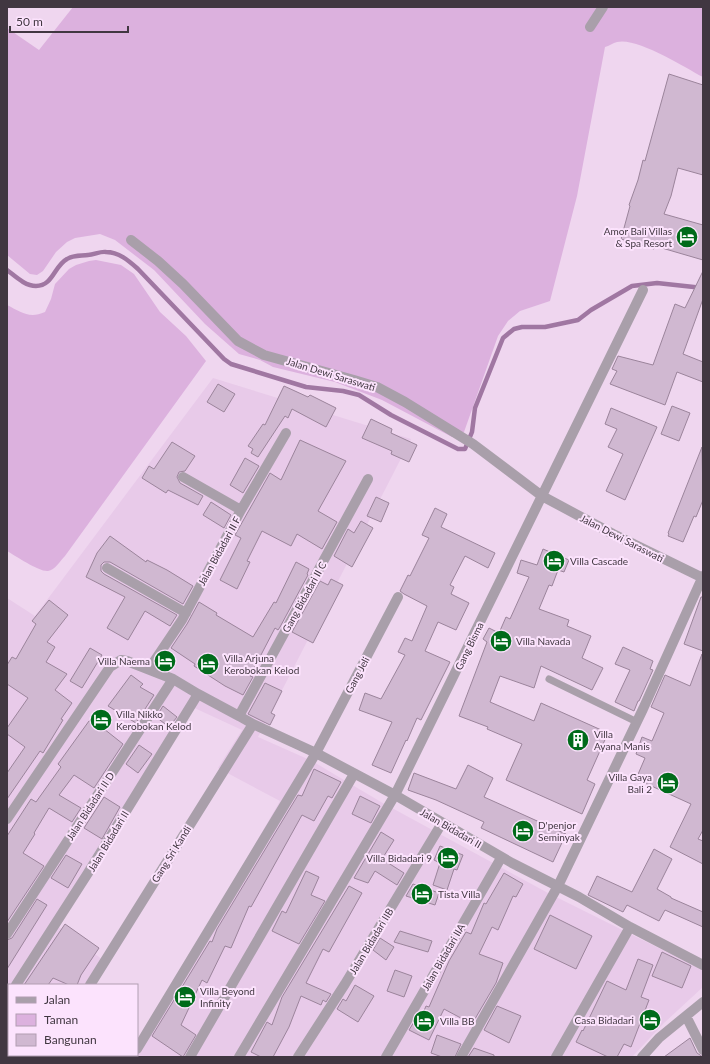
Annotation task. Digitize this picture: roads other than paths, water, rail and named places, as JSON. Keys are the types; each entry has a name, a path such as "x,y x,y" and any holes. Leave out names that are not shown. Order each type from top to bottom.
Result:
{"street":[{"path":"590,27 603,7"},
{"name":"Jalan Dewi Saraswati","path":"131,240 158,261 183,284 238,341 264,355 377,387 405,402 473,444 542,496 613,534 703,577"},
{"path":"542,496 642,290"},
{"name":"Jalan Bidadari II F","path":"150,669 186,613 241,510 286,433"},
{"path":"184,477 241,510"},
{"name":"Gang Bidadari II C","path":"239,716 368,479"},
{"name":"Gang Bisma","path":"239,1057 395,795 542,496"},
{"path":"107,568 186,613"},
{"path":"461,1057 558,886 637,722 703,577"},
{"name":"Gang Jeli","path":"138,1047 316,753 398,597"},
{"name":"Jalan Bidadari II","path":"7,819 110,667 121,660 127,661 173,679 253,724 316,753 395,795 502,858 579,897 630,928 703,965"},
{"name":"Jalan Bidadari II D","path":"7,934 173,679"},
{"name":"Jalan Bidadari II","path":"17,984 88,873 198,694"},
{"name":"Gang Sri Kandi","path":"91,984 253,724"},
{"path":"190,1057 354,774"},
{"name":"Jalan Bidadari IIB","path":"298,1057 345,984 442,823"},
{"name":"Jalan Bidadari IIA","path":"386,1057 502,858"},
{"path":"556,1057 630,928"},
{"path":"642,1057 659,1038 703,1002"},
{"path":"686,1016 703,1050"}],"lane":[{"path":"549,679 637,722"}],"waterway":[{"path":"7,270 24,283 36,286 46,283 63,262 74,256 90,255 102,252 111,252 119,255 138,269 224,359 231,364 306,387 343,391 359,395 391,415 458,449 465,449 472,432 475,408 503,338 514,329 522,327 545,327 578,320 591,310 632,286 657,283 703,288"}],"place":[{"name":"Amor Bali Villas & Spa Resort","path":"687,237"},
{"name":"Villa Cascade","path":"554,561"},
{"name":"Villa Navada","path":"501,641"},
{"name":"Villa Naema","path":"165,661"},
{"name":"Villa Arjuna Kerobokan Kelod","path":"208,664"},
{"name":"Villa Nikko Kerobokan Kelod","path":"101,720"},
{"name":"Villa Ayana Manis","path":"578,740"},
{"name":"Villa Gaya Bali 2","path":"668,783"},
{"name":"D'penjor Seminyak","path":"523,831"},
{"name":"Villa Bidadari 9","path":"448,858"},
{"name":"Tista Villa","path":"422,894"},
{"name":"Villa Beyond Infinity","path":"185,997"},
{"name":"Casa Bidadari","path":"650,1020"},
{"name":"Villa BB","path":"424,1021"}]}
